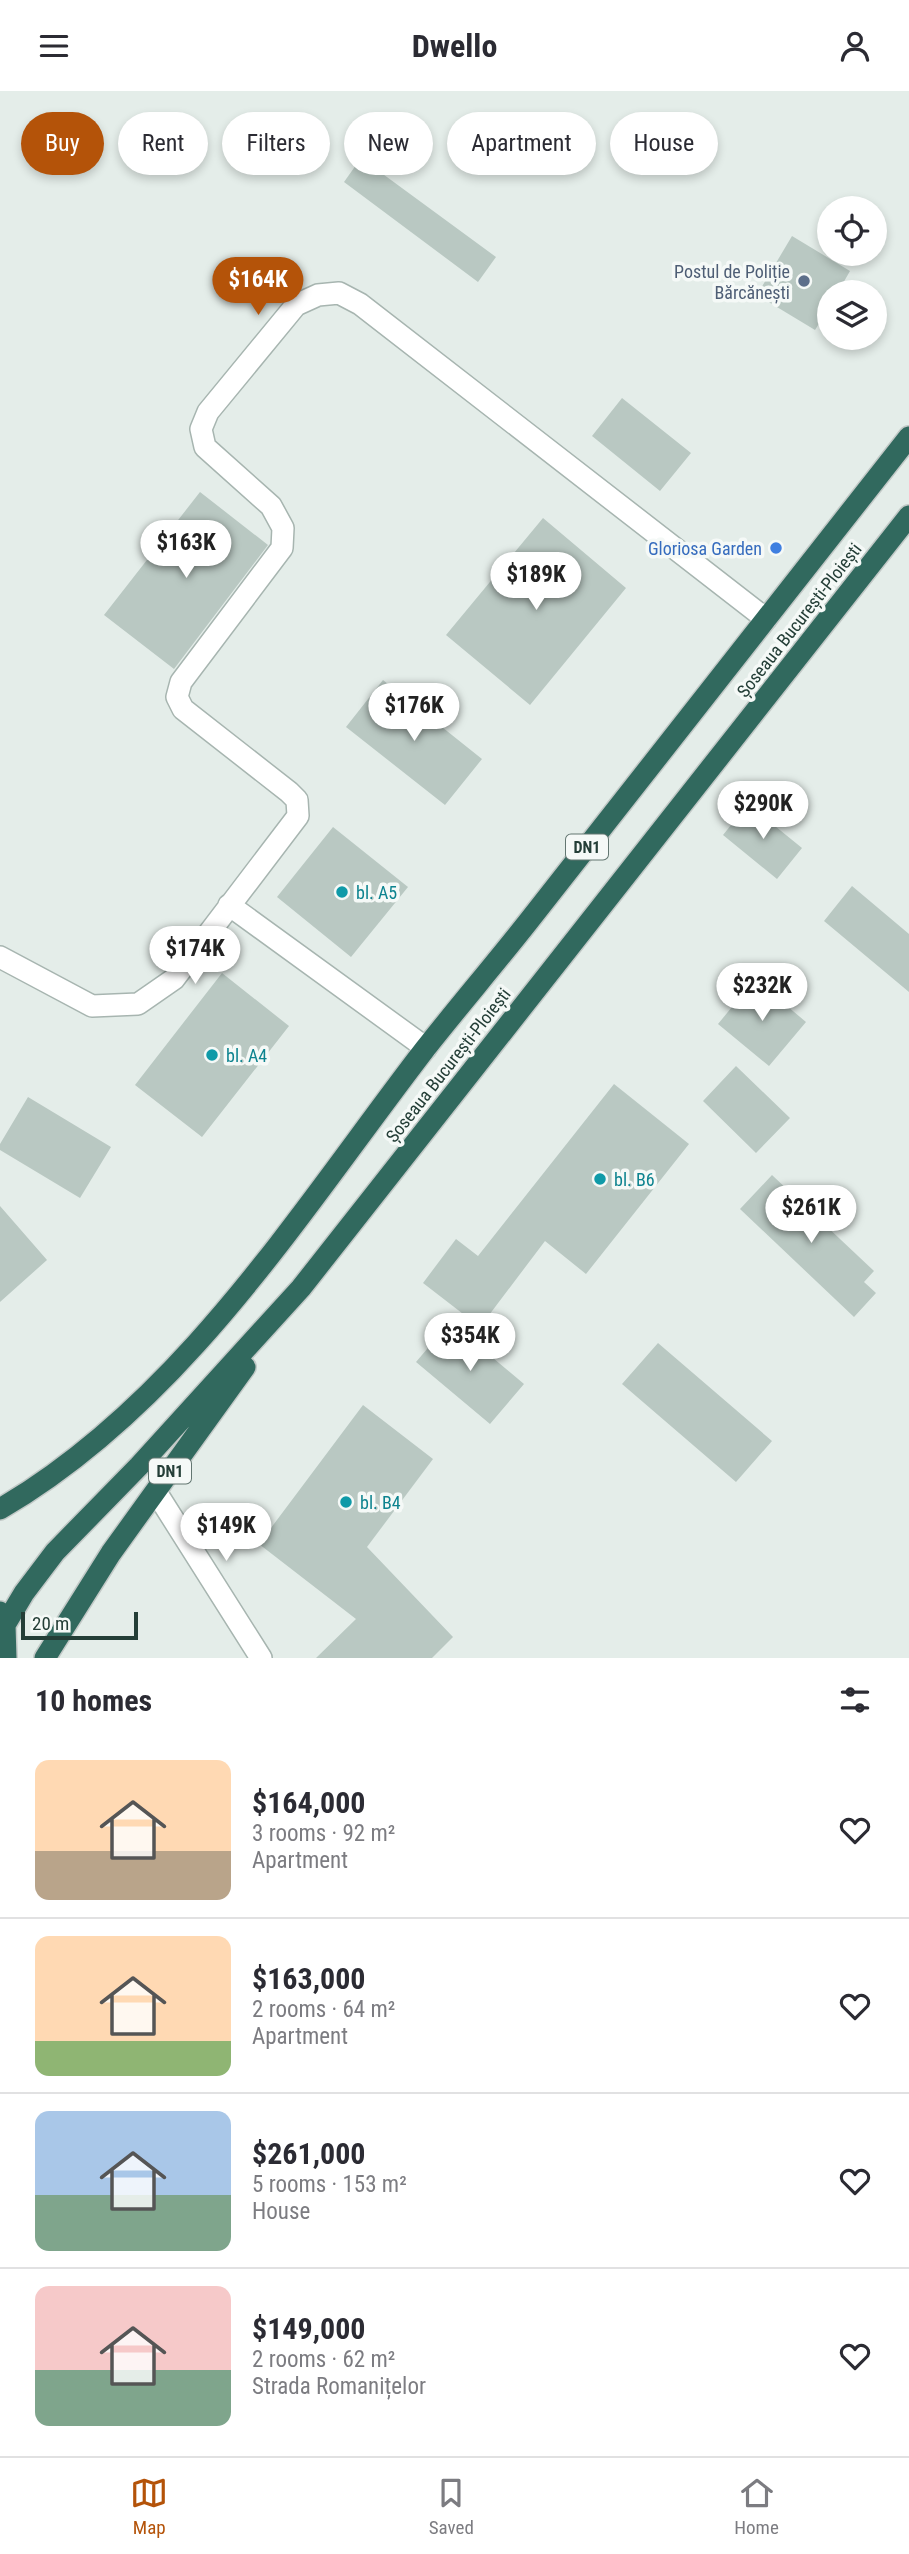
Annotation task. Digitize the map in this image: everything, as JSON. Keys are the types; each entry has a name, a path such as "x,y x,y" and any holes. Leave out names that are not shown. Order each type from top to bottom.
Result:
{"highway":[{"name":"Șoseaua București-Ploiești","path":"0,1509 71,1463 127,1417 191,1347 266,1258 426,1048 909,437"},
{"name":"Șoseaua București-Ploiești","path":"2,1618 55,1552 139,1467 301,1288 909,516"},
{"name":"DN1","path":"45,1658 111,1553 301,1288"},
{"name":"DN1","path":"2,1618 6,1658"}],"street":[{"path":"0,957 92,1006 138,1004 174,979 298,816 297,800 183,709 177,697 181,682 282,548 283,528 271,506 205,447 201,429 208,412 296,305 318,295 339,293 360,304 766,619"},
{"path":"229,905 426,1048"},
{"path":"156,1492 261,1658"}],"building":[{"path":"349,175 384,175 496,257 478,282 344,182"},
{"name":"Postul de Poliție Bărcănești","path":"792,236 817,251 817,266 842,266 850,271 845,280 817,280 815,330 757,295"},
{"path":"622,398 691,453 660,491 592,436"},
{"path":"200,492 268,545 174,669 104,615"},
{"path":"543,518 626,588 530,705 446,635"},
{"path":"383,680 482,759 445,805 346,727"},
{"path":"748,804 802,848 777,879 723,835"},
{"name":"bl. A5","path":"333,827 408,887 351,957 277,897"},
{"path":"852,886 909,934 909,992 824,921"},
{"name":"bl. A4","path":"222,973 289,1026 202,1137 135,1085"},
{"path":"755,979 806,1022 769,1066 718,1024"},
{"path":"736,1066 790,1118 756,1153 703,1101"},
{"name":"bl. B6","path":"614,1084 689,1144 586,1274 545,1241 480,1327 423,1283 456,1239 478,1256"},
{"path":"28,1097 111,1147 80,1198 0,1150 0,1144"},
{"path":"772,1175 874,1271 864,1282 876,1293 854,1317 740,1209"},
{"path":"0,1206 47,1260 0,1302"},
{"path":"450,1322 524,1384 490,1424 416,1362"},
{"path":"658,1343 772,1441 736,1482 622,1384"},
{"name":"bl. B4","path":"363,1405 433,1459 367,1547 453,1637 432,1658 316,1658 356,1619 259,1544"}],"place":[{"name":"Postul de Poliție Bărcănești","path":"804,281"},
{"name":"Gloriosa Garden","path":"776,548"},
{"name":"bl. A5","path":"342,892"},
{"name":"bl. A4","path":"212,1055"},
{"name":"bl. B6","path":"600,1179"},
{"name":"bl. B4","path":"346,1502"}]}
